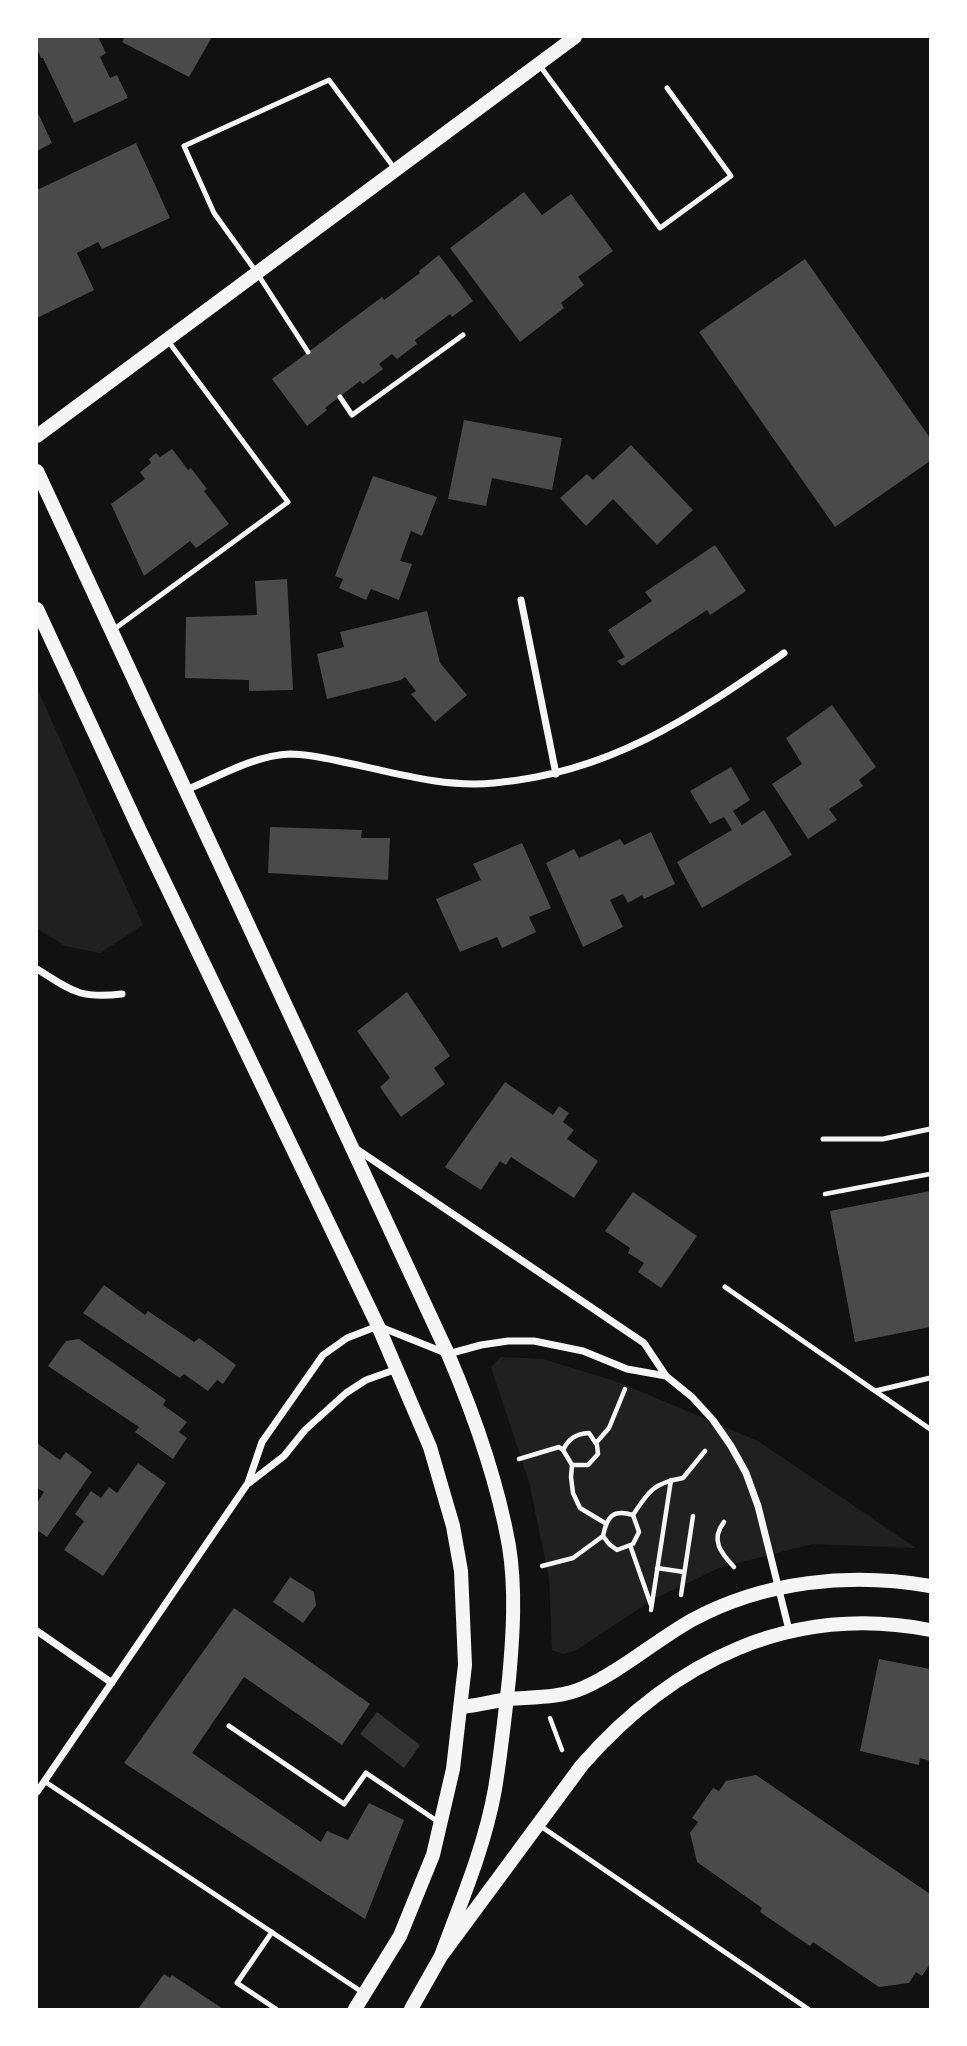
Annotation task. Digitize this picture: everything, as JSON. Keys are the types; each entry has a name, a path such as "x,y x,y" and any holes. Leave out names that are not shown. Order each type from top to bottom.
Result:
{"main road":[{"path":"37,436 575,37"},
{"path":"37,471 448,1354 490,1462 509,1549 513,1599 512,1643 495,1791 478,1855 441,1956"},
{"path":"37,609 140,831 378,1325 430,1447 453,1526 461,1571 465,1665 453,1769 433,1855 400,1936 355,2009"},
{"path":"462,1707 550,1696 583,1688 693,1619 737,1600 778,1587 853,1580 905,1581 930,1586"},
{"path":"411,2009 441,1956 582,1765 636,1710 715,1659 750,1643 789,1630 824,1624 862,1622 930,1630"}],"street":[{"path":"521,600 556,774"},
{"path":"186,790 248,764 289,754 312,756 438,782 492,783 556,774 632,748 695,714 785,653"},
{"path":"37,969 72,991 95,997 122,993"},
{"path":"349,1144 644,1343 666,1376 692,1397 731,1446 758,1506 789,1630"},
{"path":"37,1792 248,1483 262,1442 323,1355 347,1338 378,1325 448,1354 481,1345 534,1341 583,1351 627,1369 666,1376"},
{"path":"248,1483 284,1456 305,1430 346,1393 366,1380 397,1369"},
{"path":"37,1631 112,1683"}],"lane":[{"path":"539,64 660,228 731,176 667,88"},
{"path":"308,352 214,213 184,146 329,80 396,170"},
{"path":"340,397 352,415 463,335"},
{"path":"111,632 288,502 166,338"},
{"path":"824,1139 883,1139 930,1129"},
{"path":"725,1287 930,1429"},
{"path":"875,1391 930,1378"},
{"path":"229,1726 344,1804 366,1773 440,1823"},
{"path":"44,1782 365,1994"},
{"path":"539,1825 808,2009"},
{"path":"272,1932 237,1983 276,2009"}],"path":[{"path":"825,1194 930,1174"},
{"path":"596,1443 609,1428 626,1385"},
{"path":"563,1450 576,1434 589,1433 596,1443 598,1454 588,1465 572,1465"},
{"path":"519,1459 559,1447 572,1465 570,1477 580,1508 605,1523"},
{"path":"633,1515 651,1488 683,1478 705,1451"},
{"path":"630,1545 651,1608 671,1480"},
{"path":"542,1566 573,1558 603,1535 605,1523 614,1513 633,1515"},
{"path":"603,1535 609,1544 617,1549 633,1544 639,1532 633,1515"},
{"path":"681,1595 693,1516"},
{"path":"724,1522 718,1529 716,1540 720,1553 734,1567"},
{"path":"657,1568 684,1572"},
{"path":"550,1718 562,1750"}],"shaded area":[{"path":"37,688 143,925 100,953 65,946 37,928"},
{"path":"501,1357 543,1359 618,1382 758,1441 916,1548 812,1544 719,1568 652,1600 575,1651 563,1654 552,1650 549,1578 529,1482 491,1367"},
{"path":"377,1712 420,1745 404,1768 360,1734"}],"building":[{"path":"37,37 98,37 106,53 100,57 110,78 117,75 128,98 74,123 37,49"},
{"path":"125,37 212,37 189,77 122,42"},
{"path":"37,111 52,143 37,151"},
{"path":"136,143 170,218 102,249 98,242 77,253 94,290 37,318 37,190"},
{"path":"524,192 542,215 571,194 613,251 578,277 584,285 561,303 564,308 520,342 450,248"},
{"path":"439,255 473,301 415,340 417,344 397,359 392,354 379,364 383,369 363,384 360,381 307,426 272,379 382,297 384,300"},
{"path":"805,259 930,438 930,461 835,527 699,332"},
{"path":"464,420 562,438 552,490 492,478 486,506 448,499"},
{"path":"631,445 693,510 657,545 613,499 586,526 560,498 587,474 593,480"},
{"path":"172,449 207,489 204,491 229,524 196,548 190,541 144,576 111,504 145,479 140,472 151,463 149,459 156,453 160,457"},
{"path":"373,476 437,497 422,536 411,531 400,561 412,564 399,600 371,589 366,600 339,588 343,579 335,576"},
{"path":"715,545 746,591 710,615 707,610 622,666 617,661 625,657 608,630 652,601 645,592"},
{"path":"287,579 293,690 249,691 249,680 185,678 186,617 257,615 255,581"},
{"path":"427,611 440,663 467,695 435,722 411,694 416,691 405,677 327,699 317,654 344,647 340,632"},
{"path":"832,705 876,767 859,780 863,786 829,809 837,820 808,839 772,784 802,764 786,738"},
{"path":"731,767 750,800 733,811 742,825 764,810 792,855 702,908 677,862 732,830 724,817 710,824 690,791"},
{"path":"270,827 362,830 361,838 390,838 388,880 268,873"},
{"path":"651,832 675,884 644,899 642,895 628,903 623,894 610,900 623,927 583,947 546,863 574,849 579,858 620,839 624,845"},
{"path":"522,843 551,908 529,917 536,932 502,948 497,937 460,952 436,899 481,880 473,864"},
{"path":"407,992 450,1056 434,1068 445,1084 401,1117 380,1087 390,1078 357,1031"},
{"path":"505,1082 553,1115 559,1106 569,1113 563,1122 574,1130 567,1139 598,1161 574,1198 511,1157 506,1165 500,1161 481,1190 445,1167"},
{"path":"930,1191 930,1327 855,1342 830,1211"},
{"path":"633,1192 697,1236 661,1288 638,1272 644,1263 628,1253 630,1248 605,1231"},
{"path":"104,1285 145,1315 148,1311 194,1342 199,1338 236,1365 223,1384 217,1380 208,1391 184,1374 180,1378 83,1313"},
{"path":"79,1339 166,1400 163,1405 187,1422 179,1432 187,1438 173,1459 135,1432 139,1427 48,1366 66,1341"},
{"path":"37,1443 60,1460 66,1452 92,1472 47,1537 37,1530 37,1503 44,1492 37,1488"},
{"path":"138,1463 166,1483 103,1576 64,1550 84,1521 75,1514 91,1491 101,1498 109,1487 117,1493"},
{"path":"290,1577 314,1592 316,1605 303,1623 273,1602"},
{"path":"234,1608 370,1704 342,1745 244,1677 192,1753 321,1842 327,1831 348,1840 369,1803 404,1820 365,1919 124,1763"},
{"path":"879,1659 930,1669 930,1761 920,1758 919,1765 860,1751"},
{"path":"756,1775 930,1894 930,1964 922,1976 916,1972 909,1983 879,1987 813,1942 810,1946 760,1912 762,1908 697,1862 690,1833 698,1822 692,1818 713,1788 719,1791 726,1781"},
{"path":"164,1974 170,1978 172,1975 223,2009 138,2009"}]}
